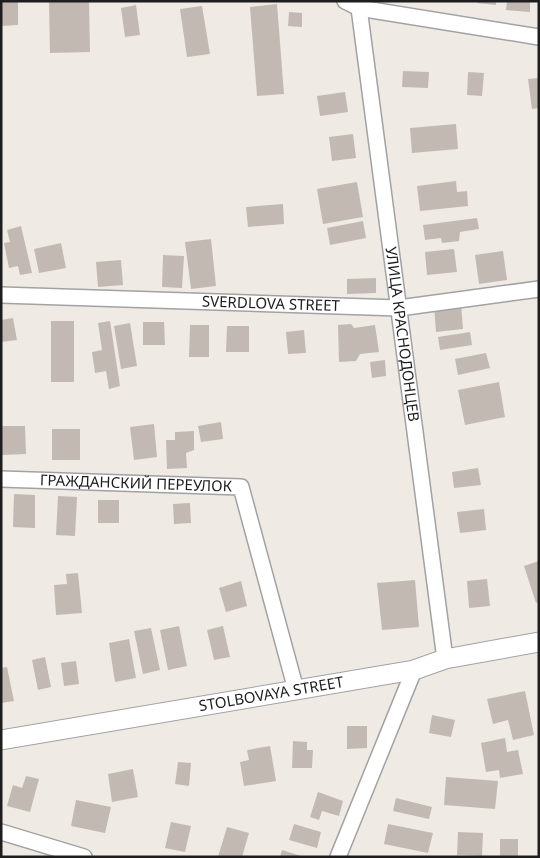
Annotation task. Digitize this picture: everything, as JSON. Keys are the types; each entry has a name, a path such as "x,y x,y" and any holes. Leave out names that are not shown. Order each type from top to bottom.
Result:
{"street":[{"path":"345,1 359,8 539,37"},
{"name":"УЛИЦА КРАСНОДОНЦЕВ","path":"359,8 445,659"},
{"name":"SVERDLOVA STREET","path":"1,295 399,308 539,289"},
{"name":"ГРАЖДАНСКИЙ ПЕРЕУЛОК","path":"1,479 241,487 296,690"},
{"name":"STOLBOVAYA STREET","path":"1,740 414,670 445,659 539,642"},
{"path":"338,857 414,670"},
{"path":"1,832 84,857"}],"building":[{"path":"1,1 18,1 18,25 1,26"},
{"path":"49,1 89,1 90,52 50,53"},
{"path":"477,1 496,1 496,5 477,3"},
{"path":"507,1 530,1 530,12 506,10"},
{"path":"277,4 284,94 257,96 250,7"},
{"path":"136,5 140,35 125,37 121,8"},
{"path":"202,6 210,54 187,57 180,9"},
{"path":"289,12 302,13 302,27 288,26"},
{"path":"403,71 429,72 428,88 402,87"},
{"path":"468,72 484,73 482,96 467,95"},
{"path":"539,78 539,108 532,109 528,79"},
{"path":"345,92 348,112 320,116 317,96"},
{"path":"456,124 458,149 412,153 410,128"},
{"path":"353,134 356,158 332,161 329,137"},
{"path":"456,181 457,192 467,191 468,206 420,211 417,186"},
{"path":"357,182 363,217 323,224 317,189"},
{"path":"283,204 284,224 248,227 246,207"},
{"path":"477,218 479,229 460,232 459,241 442,243 441,238 425,240 423,225"},
{"path":"363,221 366,238 330,245 327,228"},
{"path":"21,226 32,273 20,275 18,266 9,268 4,243 10,242 7,230"},
{"path":"211,239 216,286 191,289 185,242"},
{"path":"61,243 66,268 39,273 34,249"},
{"path":"454,249 457,272 427,275 425,252"},
{"path":"503,251 507,280 479,284 475,255"},
{"path":"163,255 184,256 182,288 162,287"},
{"path":"121,260 123,285 98,287 96,262"},
{"path":"376,278 376,293 347,294 347,279"},
{"path":"461,304 463,329 436,332 434,306"},
{"path":"13,318 17,340 1,342 1,320"},
{"path":"51,321 74,321 74,382 51,382"},
{"path":"110,321 120,386 109,389 106,371 95,373 92,352 102,350 98,323"},
{"path":"143,322 164,322 165,345 143,345"},
{"path":"130,323 137,366 121,369 114,326"},
{"path":"351,324 354,328 375,325 379,352 360,354 356,361 339,362 338,325"},
{"path":"190,325 209,325 209,357 189,357"},
{"path":"227,326 249,326 249,352 226,352"},
{"path":"304,330 306,353 288,354 286,332"},
{"path":"470,332 472,345 440,350 438,337"},
{"path":"486,353 490,368 458,375 455,359"},
{"path":"385,360 386,376 372,378 370,362"},
{"path":"499,382 505,417 465,425 458,390"},
{"path":"221,422 223,439 201,442 198,426"},
{"path":"154,424 157,457 134,460 130,427"},
{"path":"1,426 25,426 26,454 1,455"},
{"path":"52,429 80,429 80,460 52,460"},
{"path":"194,431 194,450 186,453 187,468 167,469 166,440 175,440 175,432"},
{"path":"478,468 481,485 454,488 452,472"},
{"path":"14,494 35,495 35,528 13,527"},
{"path":"58,496 77,497 75,536 56,535"},
{"path":"98,500 119,500 119,523 98,523"},
{"path":"190,503 191,523 174,524 173,504"},
{"path":"484,509 486,530 460,533 457,512"},
{"path":"539,561 539,602 536,603 524,566"},
{"path":"78,573 82,613 56,615 54,585 67,584 66,574"},
{"path":"487,579 490,606 469,608 467,581"},
{"path":"415,580 419,627 382,630 377,583"},
{"path":"241,581 247,606 226,612 219,588"},
{"path":"179,626 187,666 168,670 160,630"},
{"path":"223,626 230,657 214,660 207,630"},
{"path":"151,628 160,670 143,674 134,631"},
{"path":"129,639 136,678 115,682 109,643"},
{"path":"45,657 51,687 38,690 32,660"},
{"path":"76,661 79,684 64,686 61,663"},
{"path":"7,667 14,701 1,703 1,668"},
{"path":"525,691 534,735 513,740 508,720 493,724 487,699"},
{"path":"432,715 455,720 451,737 429,733"},
{"path":"347,726 367,726 367,748 347,749"},
{"path":"505,738 507,752 518,750 523,774 500,778 499,770 486,772 481,743"},
{"path":"293,741 307,742 307,750 313,750 312,768 292,768"},
{"path":"270,746 276,781 244,786 240,762 249,760 247,750"},
{"path":"178,762 191,763 189,786 175,784"},
{"path":"133,769 138,797 112,802 108,774"},
{"path":"26,776 39,779 30,812 7,806 13,785 22,788"},
{"path":"446,777 498,781 495,809 444,805"},
{"path":"318,792 343,801 339,816 322,811 319,820 310,817"},
{"path":"396,798 432,807 429,819 393,811"},
{"path":"76,800 111,807 105,833 71,826"},
{"path":"171,822 191,826 185,852 165,848"},
{"path":"294,824 321,832 317,848 289,840"},
{"path":"388,824 433,833 428,853 384,844"},
{"path":"227,827 249,833 242,857 218,857"},
{"path":"458,832 483,833 482,856 457,855"},
{"path":"500,839 518,839 518,857 500,857"},
{"path":"282,850 301,856 301,857 280,857"}]}
